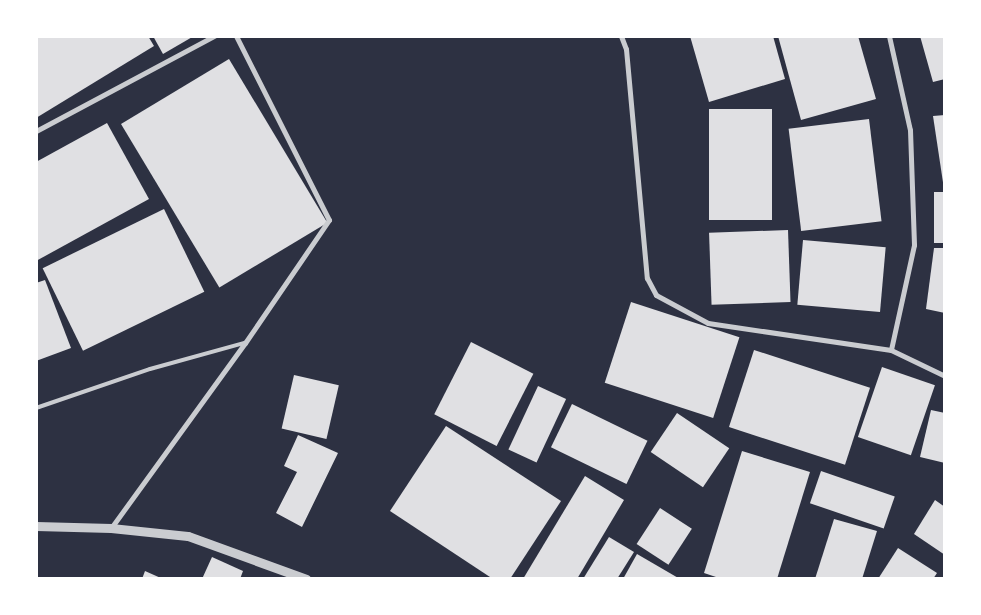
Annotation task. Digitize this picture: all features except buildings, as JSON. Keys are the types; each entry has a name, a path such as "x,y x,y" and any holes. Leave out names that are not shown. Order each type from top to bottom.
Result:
{"street":[{"path":"36,131 214,36"},
{"path":"111,528 245,343 329,220 236,36"},
{"path":"621,36 626,49 647,278 656,295 708,323 891,350 945,376"},
{"path":"889,36 910,130 914,245 891,350"},
{"path":"36,526 111,528 188,536 306,579"}],"lane":[{"path":"36,408 150,369 245,343"}]}
